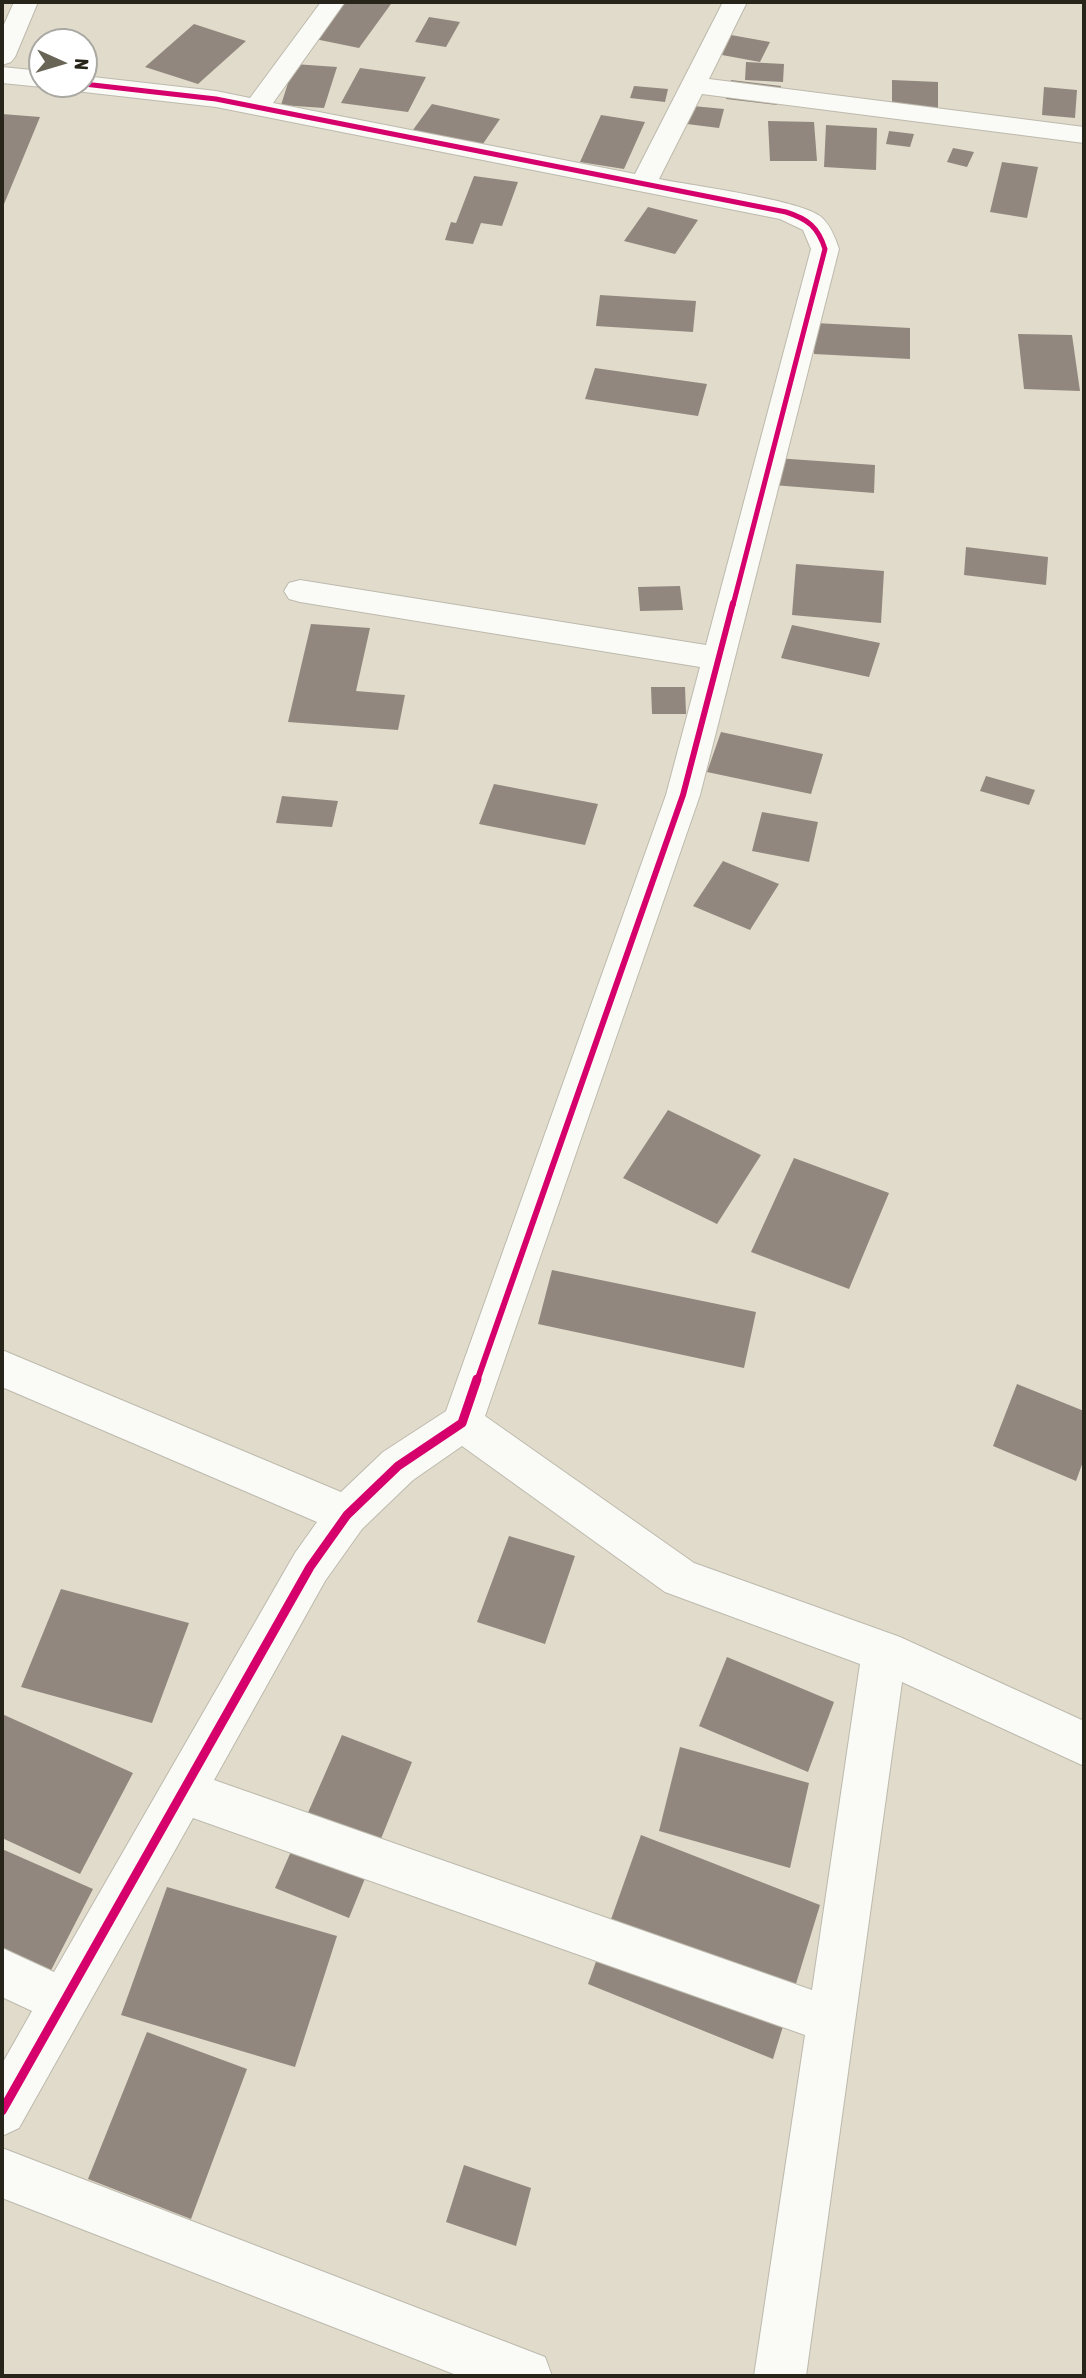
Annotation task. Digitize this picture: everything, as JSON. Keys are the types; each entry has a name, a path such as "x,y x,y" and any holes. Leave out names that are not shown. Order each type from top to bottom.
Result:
{"street":[{"path":"2,57 26,2"},
{"path":"256,108 333,2"},
{"path":"644,182 735,2"},
{"path":"2,75 28,78"},
{"path":"695,85 1084,135"},
{"path":"2,2111 310,1567 347,1515 398,1466 463,1423 683,795 825,249 821,232 809,219 786,212 216,99 98,86"},
{"path":"300,592 718,658"},
{"path":"2,1368 347,1515"},
{"path":"463,1423 680,1578 884,1652 1084,1744"},
{"path":"779,2376 884,1652"},
{"path":"183,1792 832,2021"},
{"path":"2,1972 64,2002"},
{"path":"2,2174 526,2376"}],"building":[{"path":"343,2 391,4 359,48 315,39"},
{"path":"429,17 460,22 446,47 415,42"},
{"path":"194,24 246,41 198,84 145,67"},
{"path":"731,35 770,42 760,62 722,55"},
{"path":"746,62 784,64 783,82 745,80"},
{"path":"294,64 337,67 324,108 281,105"},
{"path":"360,68 426,77 408,112 341,103"},
{"path":"731,80 781,86 777,105 726,99"},
{"path":"892,80 938,82 938,117 892,115"},
{"path":"634,86 668,89 665,102 630,98"},
{"path":"1044,87 1077,90 1075,118 1042,115"},
{"path":"432,104 500,119 476,154 407,138"},
{"path":"693,106 724,109 719,128 687,124"},
{"path":"2,114 40,117 2,209"},
{"path":"601,115 645,122 624,169 580,162"},
{"path":"768,121 814,122 817,161 770,161"},
{"path":"826,125 877,128 876,170 824,167"},
{"path":"889,131 914,134 910,147 886,144"},
{"path":"953,148 974,152 967,167 947,162"},
{"path":"1002,162 1038,167 1027,218 990,212"},
{"path":"474,176 518,182 502,226 481,223 473,244 445,240 451,222 456,223"},
{"path":"648,207 698,220 675,254 624,241"},
{"path":"600,295 696,301 693,332 596,326"},
{"path":"815,323 910,328 910,359 814,354"},
{"path":"1018,334 1072,335 1080,391 1024,389"},
{"path":"595,368 707,384 698,416 585,399"},
{"path":"776,458 875,465 874,493 773,485"},
{"path":"966,547 1048,557 1046,585 964,575"},
{"path":"796,564 884,571 881,623 792,615"},
{"path":"680,586 683,610 640,611 638,587"},
{"path":"311,624 370,628 356,691 405,695 398,730 288,722"},
{"path":"792,625 880,643 869,677 781,658"},
{"path":"651,687 685,687 686,714 652,714"},
{"path":"721,732 823,754 811,794 707,772"},
{"path":"986,776 1035,790 1029,805 980,791"},
{"path":"494,784 598,804 585,845 479,824"},
{"path":"282,796 338,801 332,827 276,823"},
{"path":"762,812 818,822 809,862 752,851"},
{"path":"723,861 779,884 750,930 693,906"},
{"path":"668,1110 761,1155 717,1224 623,1178"},
{"path":"794,1158 889,1193 849,1289 751,1252"},
{"path":"552,1270 756,1312 744,1368 538,1324"},
{"path":"1017,1384 1084,1411 1084,1459 1076,1481 993,1446"},
{"path":"509,1536 575,1556 545,1644 477,1622"},
{"path":"61,1589 189,1623 152,1723 21,1687"},
{"path":"727,1657 834,1702 808,1772 699,1726"},
{"path":"2,1714 133,1773 80,1874 2,1838"},
{"path":"342,1735 412,1762 349,1918 275,1888"},
{"path":"680,1747 809,1783 790,1868 659,1831"},
{"path":"641,1835 820,1905 773,2059 588,1984"},
{"path":"2,1849 93,1889 47,1978 2,1957"},
{"path":"167,1887 337,1936 295,2067 121,2015"},
{"path":"147,2032 247,2069 191,2219 88,2179"},
{"path":"464,2165 531,2188 516,2246 446,2222"}],"cycle path":[{"path":"2,2111 310,1567 347,1515 398,1466 462,1423 683,795 825,249 812,224 786,212 216,99 98,86"}]}
